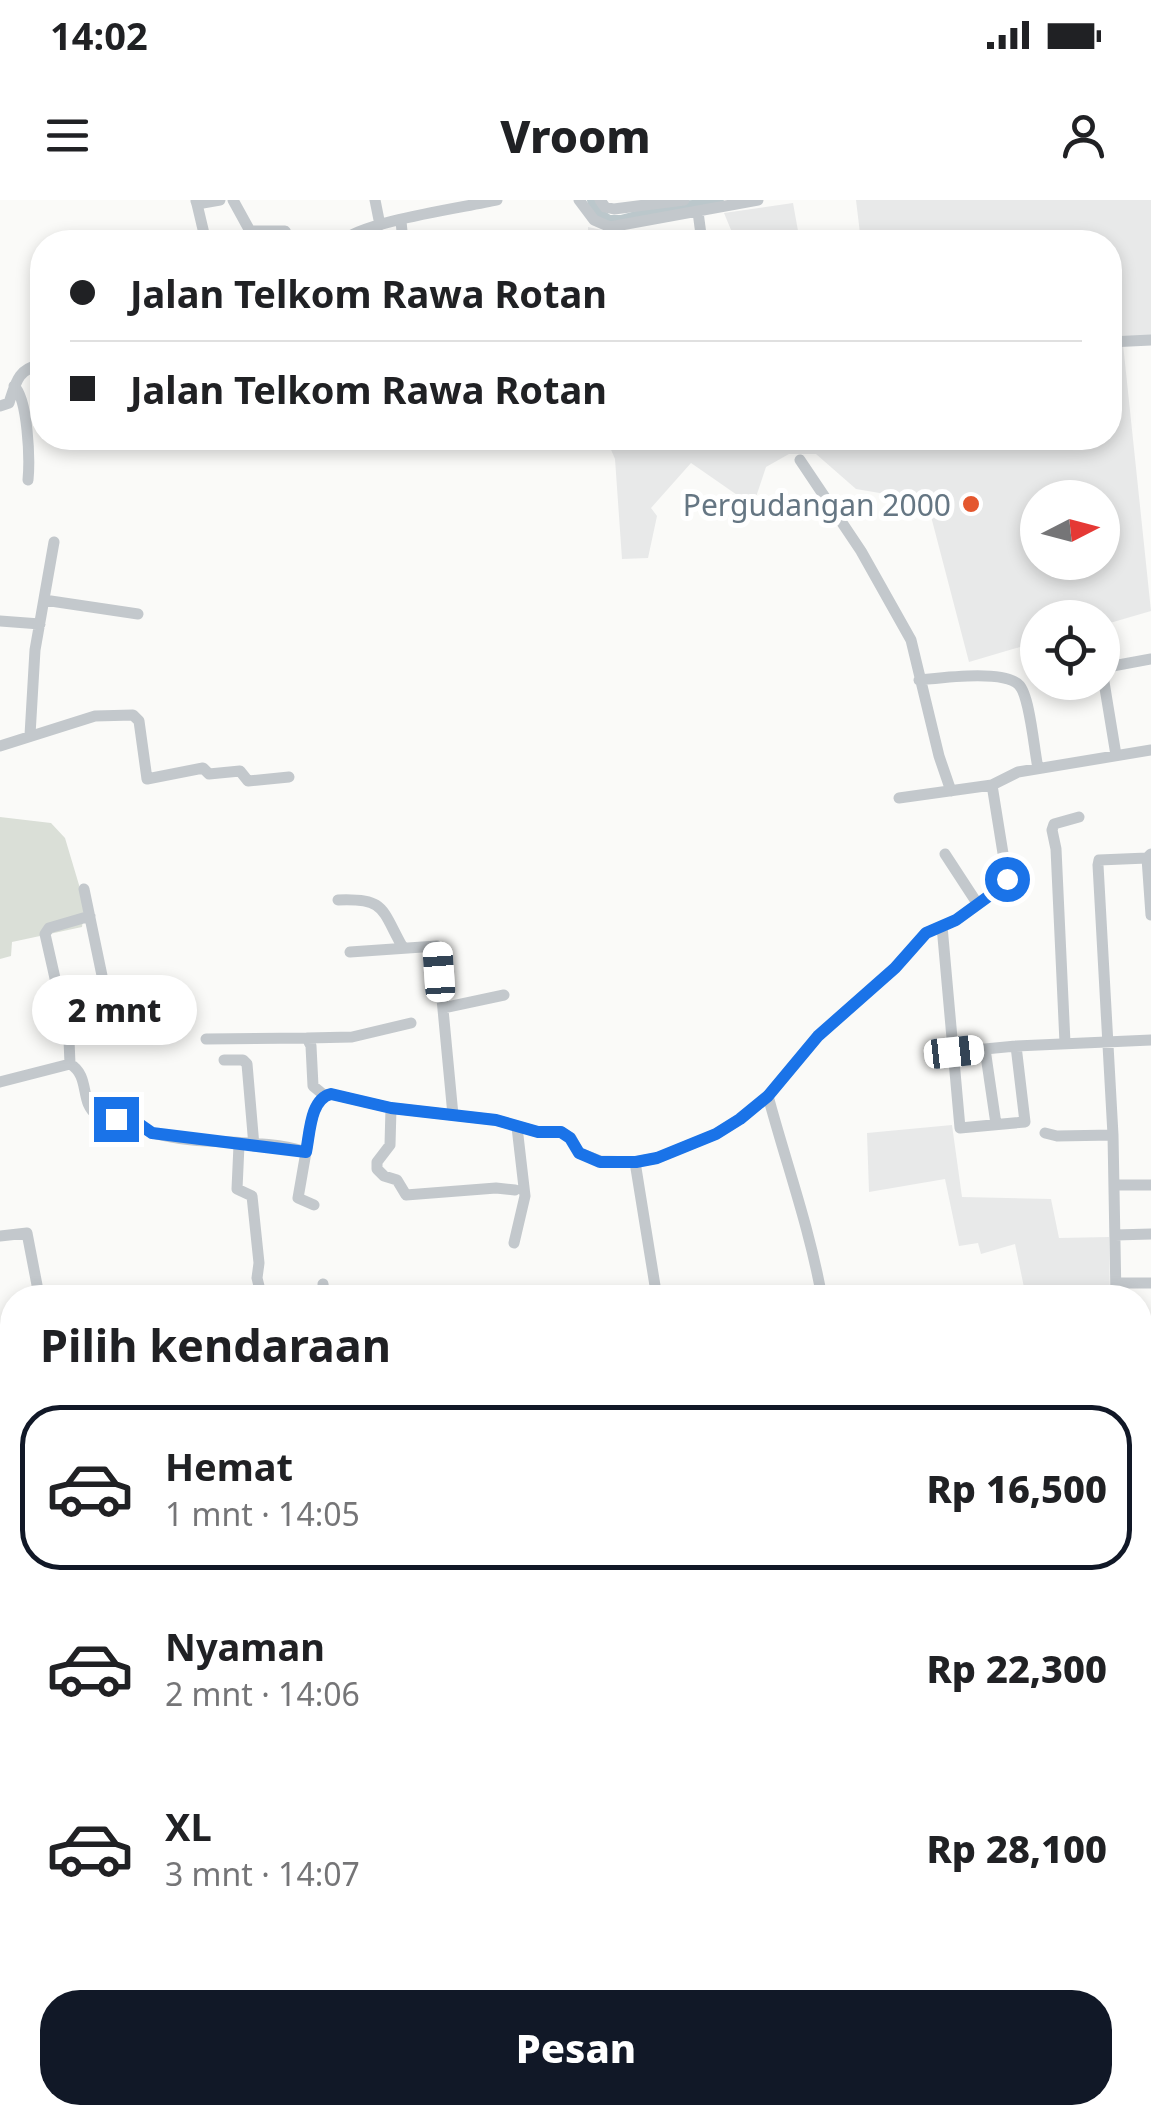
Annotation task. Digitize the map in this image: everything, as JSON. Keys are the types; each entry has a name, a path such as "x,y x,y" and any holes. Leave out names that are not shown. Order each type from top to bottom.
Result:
{"street":[{"path":"203,230 197,202 220,200"},
{"path":"233,200 250,230"},
{"path":"375,200 380,225"},
{"path":"367,230 448,206 497,200"},
{"path":"580,200 594,220 610,227 758,200"},
{"path":"600,200 614,209 684,200"},
{"path":"698,212 700,230"},
{"path":"401,222 402,230"},
{"path":"1122,341 1151,340"},
{"path":"0,406 9,403 24,369 30,367"},
{"path":"14,386 22,398 30,462 28,480"},
{"path":"800,460 841,519 910,640 951,791"},
{"path":"30,736 31,691 54,542"},
{"path":"44,600 138,614"},
{"path":"0,621 40,624"},
{"path":"1120,666 1151,659"},
{"path":"919,680 989,677 1017,682 1024,694 1038,768"},
{"path":"1107,700 1116,755"},
{"path":"0,746 95,716 133,716 139,721 147,779 199,768 209,774 240,770 248,781 289,777"},
{"path":"899,798 992,785 1010,775 1038,768 1151,750"},
{"path":"308,1038 313,1086 324,1094 391,1108 496,1120 538,1132 561,1132 579,1153 600,1162 657,1158 716,1134 740,1119 768,1096 818,1036 895,968 926,933 956,920 1000,888 1007,879 992,785"},
{"path":"1065,1043 1052,830 1054,824 1079,817"},
{"path":"946,854 977,903"},
{"path":"1151,916 1149,856 1099,860 1116,1283 1151,1283"},
{"path":"65,1027 110,1014 84,890"},
{"path":"338,900 374,902 402,946"},
{"path":"70,1064 45,934 49,928 90,916"},
{"path":"942,926 960,1128 1025,1122 1016,1046"},
{"path":"350,952 437,946 453,1115"},
{"path":"443,1008 504,996"},
{"path":"206,1039 352,1038 410,1023"},
{"path":"954,1052 1151,1040"},
{"path":"985,1049 996,1124"},
{"path":"224,1060 243,1060 247,1064 254,1146"},
{"path":"0,1082 70,1064 79,1069 83,1078 88,1107 104,1119 132,1119 152,1133 306,1152"},
{"path":"314,1204 298,1198 317,1102 324,1094"},
{"path":"768,1096 814,1250 820,1285"},
{"path":"391,1108 390,1145 377,1162 377,1169 397,1180 406,1195 514,1190"},
{"path":"514,1244 524,1196 517,1127"},
{"path":"1045,1133 1113,1135"},
{"path":"239,1145 235,1183 236,1190 252,1196 258,1285"},
{"path":"636,1162 656,1285"},
{"path":"1114,1185 1151,1185"},
{"path":"0,1236 27,1232 37,1285"},
{"path":"1115,1235 1151,1234"}],"shaded area":[{"path":"856,200 1151,200 1151,340 1123,344 1151,611 1120,620 1120,600 1020,600 1020,647 969,662 927,501 856,489 816,454 789,454 766,467 753,506 691,463 651,508 657,516 648,558 622,559 611,450 1122,450 1122,230 860,230"},
{"path":"793,203 798,230 731,230 724,213"},
{"path":"0,817 51,823 65,838 85,905 82,927 12,942 11,956 0,959"},
{"path":"952,1125 962,1197 1051,1199 1059,1238 1109,1237 1110,1285 1024,1285 1015,1244 981,1254 978,1243 959,1246 945,1179 869,1192 867,1133"}],"waterway":[{"path":"592,200 596,211 609,220 719,202"}],"place":[{"name":"Pergudangan 2000","path":"971,504"}],"route":[{"path":"116,1119 132,1119 152,1133 306,1152 317,1102 324,1094 331,1094 391,1108 496,1120 538,1132 561,1132 579,1153 600,1162 657,1158 716,1134 740,1119 768,1096 818,1036 866,996 926,933 956,920 1007,879"}]}
